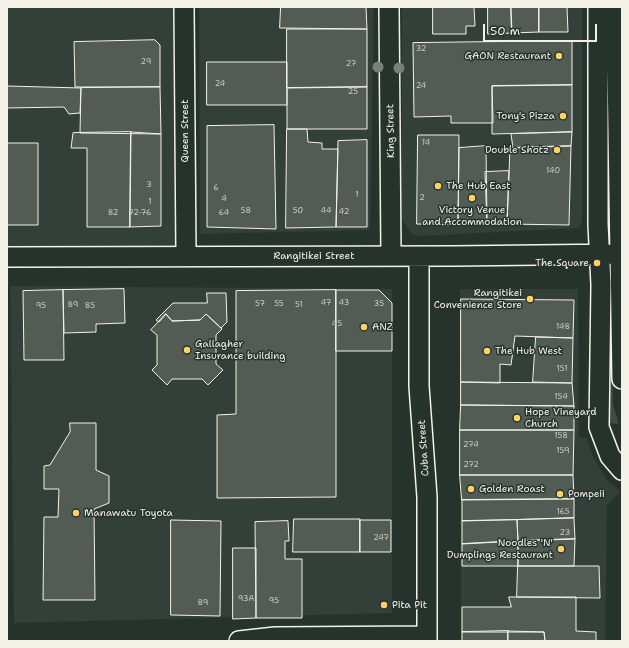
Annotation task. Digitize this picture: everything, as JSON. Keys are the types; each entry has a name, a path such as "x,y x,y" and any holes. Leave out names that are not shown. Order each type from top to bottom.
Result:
{"street":[{"name":"Queen Street","path":"184,7 186,255"},
{"name":"King Street","path":"389,7 391,256"},
{"path":"610,19 620,88 622,379"},
{"path":"610,19 600,255 599,427 610,456 622,470"},
{"name":"Rangitikei Street","path":"7,257 620,254"},
{"name":"Cuba Street","path":"419,256 419,386 427,497 427,639"},
{"path":"239,641 275,637 427,639"}],"shaded area":[{"path":"7,7 173,7 175,248 7,250"},
{"path":"199,7 374,7 370,230 200,234"},
{"path":"402,7 582,7 582,222 579,228 420,236 412,234 402,219"},
{"path":"605,45 608,46 610,219 607,222"},
{"path":"10,286 392,289 392,613 14,623"},
{"path":"460,289 578,289 579,437 587,438 593,457 608,481 620,491 607,506 605,641 461,641"},
{"path":"610,289 613,405 619,424 609,423"}],"building":[{"path":"281,7 366,7 367,29 280,28"},
{"path":"433,7 474,7 475,26 466,26 466,34 433,34"},
{"path":"488,7 511,7 512,33 488,34"},
{"path":"511,7 539,7 539,32 512,33"},
{"path":"539,7 567,7 568,32 539,32"},
{"path":"287,29 367,29 367,87 287,88"},
{"path":"155,40 160,45 160,87 75,87 74,42"},
{"path":"572,41 572,85 492,86 493,123 451,123 451,116 414,117 413,43"},
{"path":"207,62 287,62 287,105 207,105"},
{"path":"572,85 572,132 492,134 492,86"},
{"path":"7,86 81,88 80,113 69,114 64,107 7,108"},
{"path":"160,87 161,134 80,133 81,88"},
{"path":"367,87 367,129 287,129 287,88"},
{"path":"274,125 276,229 207,227 207,126"},
{"path":"287,129 307,129 308,142 322,143 322,149 338,149 336,227 286,228"},
{"path":"131,132 130,227 87,227 87,148 71,148 73,133"},
{"path":"131,132 161,134 161,226 130,227"},
{"path":"572,132 571,146 513,148 511,134"},
{"name":"The Hub East","path":"418,135 459,135 458,225 417,224"},
{"path":"367,140 367,227 336,227 338,141"},
{"path":"7,143 38,143 38,225 7,225"},
{"name":"Victory Venue and Accommodation","path":"486,146 487,224 458,225 459,148"},
{"path":"571,146 569,225 507,224 510,148"},
{"path":"509,171 507,224 487,224 485,172"},
{"path":"124,289 125,323 96,324 96,332 64,333 63,290"},
{"path":"63,290 64,360 24,360 23,291"},
{"name":"ANZ","path":"336,290 379,290 392,303 392,351 336,351"},
{"path":"336,290 336,497 217,498 217,415 236,414 236,291"},
{"path":"207,293 226,293 227,322 221,328 206,314 200,320 172,321 166,314 159,322 156,320 173,303 207,303"},
{"name":"The Hub West","path":"461,299 574,300 573,338 515,336 511,365 500,364 500,383 461,382"},
{"name":"Gallagher Insurance building","path":"166,314 172,321 200,320 206,314 222,329 216,335 216,364 223,370 208,385 202,379 172,379 167,385 152,370 157,365 157,335 151,330"},
{"path":"536,337 573,338 572,383 533,382"},
{"path":"461,382 572,383 574,406 461,405"},
{"name":"Hope Vineyard Church","path":"461,405 574,406 574,430 460,430"},
{"name":"Manawatu Toyota","path":"70,423 96,423 96,470 109,476 109,503 94,509 95,600 43,600 44,517 58,517 59,489 44,489 44,466 50,465 70,432"},
{"path":"460,430 574,430 573,475 460,475"},
{"path":"460,475 573,475 574,499 462,500"},
{"path":"574,499 574,518 462,521 462,500"},
{"path":"574,518 575,539 518,541 517,520"},
{"path":"294,519 360,519 360,552 293,552"},
{"path":"171,520 221,521 220,616 171,615"},
{"path":"360,520 391,520 391,552 360,552"},
{"path":"517,520 518,541 462,544 462,521"},
{"path":"288,521 289,541 285,541 285,559 302,559 302,618 256,618 255,522"},
{"path":"575,539 574,566 518,566 518,541"},
{"path":"518,541 518,566 462,566 462,544"},
{"path":"233,548 256,548 256,618 233,619"},
{"path":"518,566 599,566 600,598 517,597"},
{"path":"509,597 576,597 576,631 596,632 596,641 545,641 544,632 462,632 462,607 511,607"},
{"path":"508,631 544,632 545,641 508,641"},
{"path":"508,631 508,641 462,641 462,632"}],"place":[{"name":"GAON Restaurant","path":"559,56"},
{"name":"Tony's Pizza","path":"563,116"},
{"name":"Double Shotz","path":"557,150"},
{"name":"The Hub East","path":"438,186"},
{"name":"Victory Venue and Accommodation","path":"472,198"},
{"name":"The Square","path":"597,263"},
{"name":"Rangitikei Convenience Store","path":"530,299"},
{"name":"ANZ","path":"364,327"},
{"name":"Gallagher Insurance building","path":"187,350"},
{"name":"The Hub West","path":"487,351"},
{"name":"Hope Vineyard Church","path":"517,418"},
{"name":"Golden Roast","path":"471,489"},
{"name":"Pompeii","path":"560,494"},
{"name":"Manawatu Toyota","path":"76,513"},
{"name":"Noodles 'N' Dumplings Restaurant","path":"561,549"},
{"name":"Pita Pit","path":"384,605"}]}
